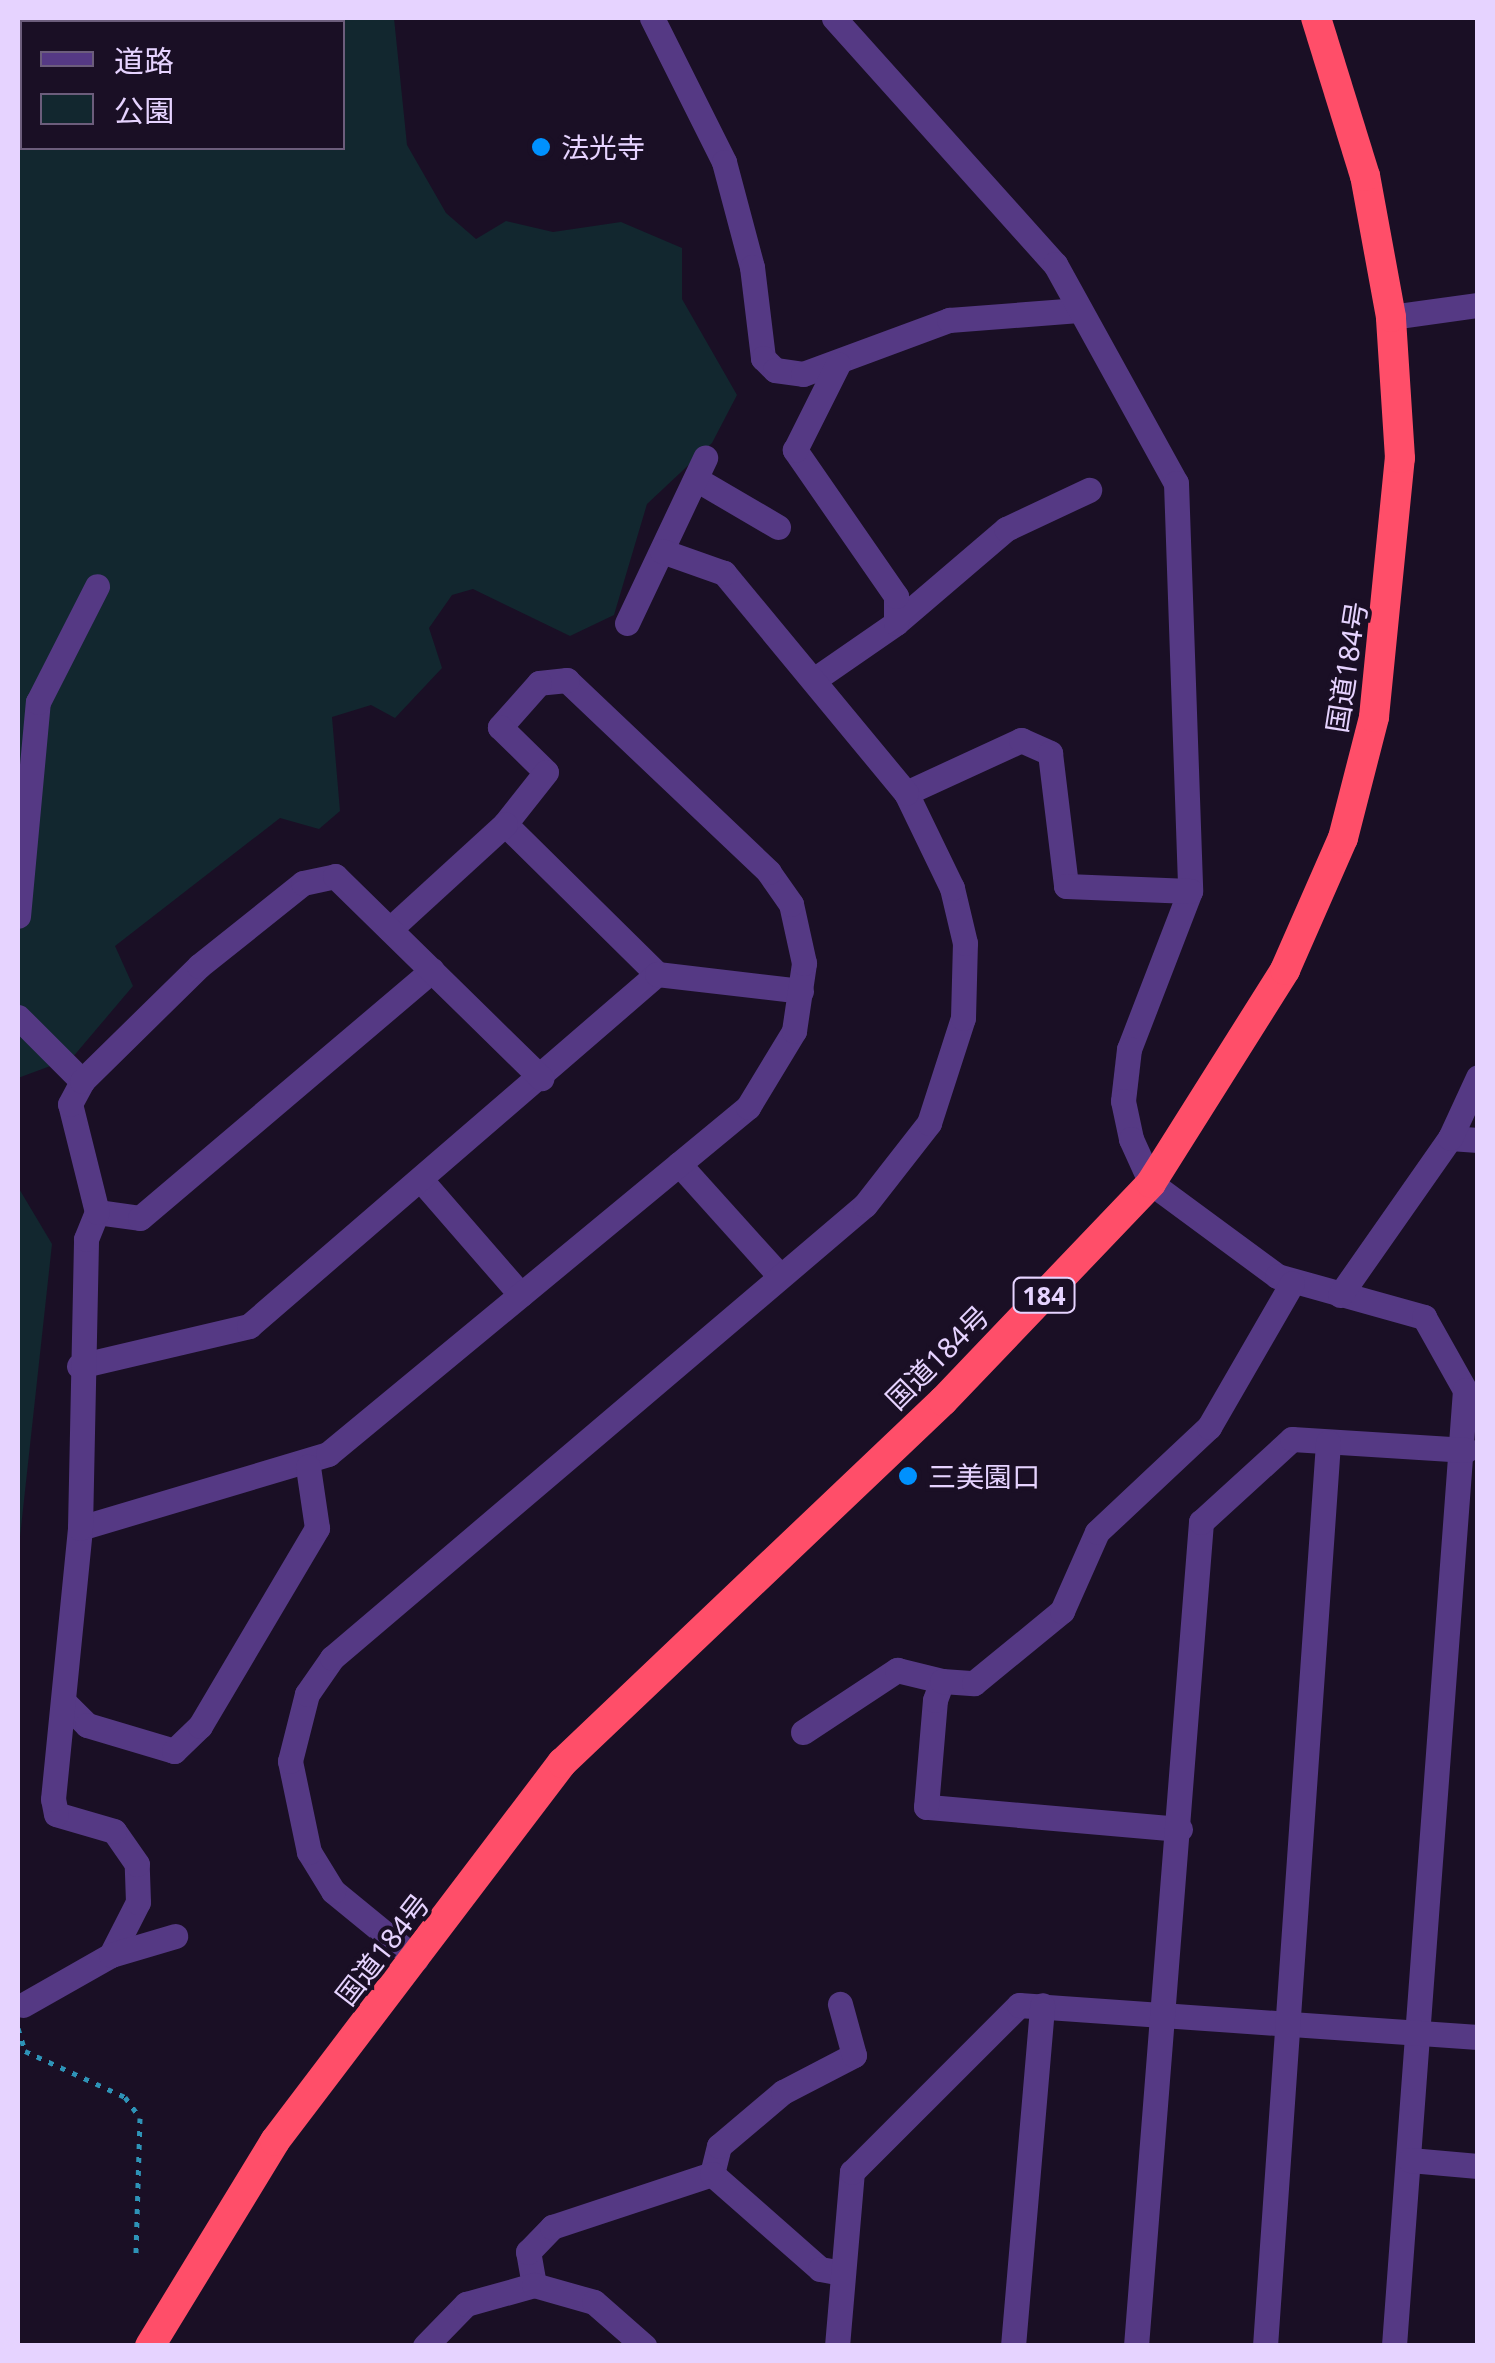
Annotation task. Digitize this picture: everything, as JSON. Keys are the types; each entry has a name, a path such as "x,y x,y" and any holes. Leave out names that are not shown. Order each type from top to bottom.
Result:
{"highway":[{"name":"国道184号","path":"150,2346 276,2140 562,1763 943,1401 1151,1183 1285,970 1342,838 1374,717 1396,551 1391,318 1365,176 1316,18"}],"street":[{"path":"652,18 724,162 752,267 763,358 804,374 949,320 1079,310"},
{"path":"834,18 1055,264 1176,483 1190,891 1129,1049 1122,1101 1151,1183 1292,1283 1424,1317 1464,1390 1466,1450 1394,2346"},
{"path":"1391,318 1478,304"},
{"path":"838,364 794,450 896,596 896,623"},
{"path":"627,623 700,468 778,526"},
{"path":"818,676 896,623 1006,528 1089,490"},
{"path":"416,1958 334,1891 309,1852 290,1761 307,1694 332,1658 779,1274 865,1205 920,1137 948,1081 963,1018 965,943 952,888 906,793 818,676 724,573 662,551"},
{"path":"18,916 38,702 98,586"},
{"path":"80,1528 308,1467 679,1164 773,1075 801,991 801,942 770,872 568,680 538,684 500,726 546,772 505,824 390,929"},
{"path":"906,793 1021,740 1050,753 1066,886 1190,891"},
{"path":"505,824 658,974 801,991"},
{"path":"111,1955 138,1902 137,1864 100,1820 56,1814 80,1528 79,1366 86,1239 98,1212 70,1104 82,1081 199,966 303,883 336,876 540,1078"},
{"path":"98,1212 140,1218 432,970"},
{"path":"79,1366 249,1326 658,974"},
{"path":"18,1017 82,1081"},
{"path":"1340,1296 1450,1138 1478,1077"},
{"path":"1450,1138 1478,1140"},
{"path":"679,1164 779,1274"},
{"path":"422,1180 521,1294"},
{"path":"803,1732 897,1670 942,1681 974,1683 1062,1610 1098,1532 1209,1428 1292,1283"},
{"path":"1136,2346 1167,2015 1201,1522 1292,1439 1466,1450"},
{"path":"1264,2346 1293,2026 1328,1442"},
{"path":"64,1703 86,1724 174,1751 200,1726 318,1528 308,1467"},
{"path":"942,1681 926,1807 1180,1829"},
{"path":"20,2017 111,1955 174,1936"},
{"path":"712,2174 718,2146 783,2092 854,2055 840,2004"},
{"path":"836,2346 852,2172 1019,2005 1478,2037"},
{"path":"1013,2346 1042,2005"},
{"path":"1410,2160 1478,2166"},
{"path":"712,2174 820,2269 842,2273"},
{"path":"534,2285 528,2252 552,2227 712,2174"},
{"path":"426,2346 466,2304 534,2285 570,2290 626,2340"}],"path":[{"path":"20,2017 25,2051 125,2097 140,2118 136,2253"}],"green space":[{"path":"18,18 394,18 407,145 446,213 476,239 506,221 553,232 621,222 682,248 682,299 737,395 712,443 647,504 614,615 570,636 473,589 452,595 429,628 442,668 395,718 371,705 332,717 340,811 319,829 280,818 115,946 133,986 72,1058 18,1078"},
{"path":"18,1187 52,1244 18,1555"}],"place":[{"name":"法光寺","path":"541,147"},
{"name":"三美園口","path":"908,1476"}]}
